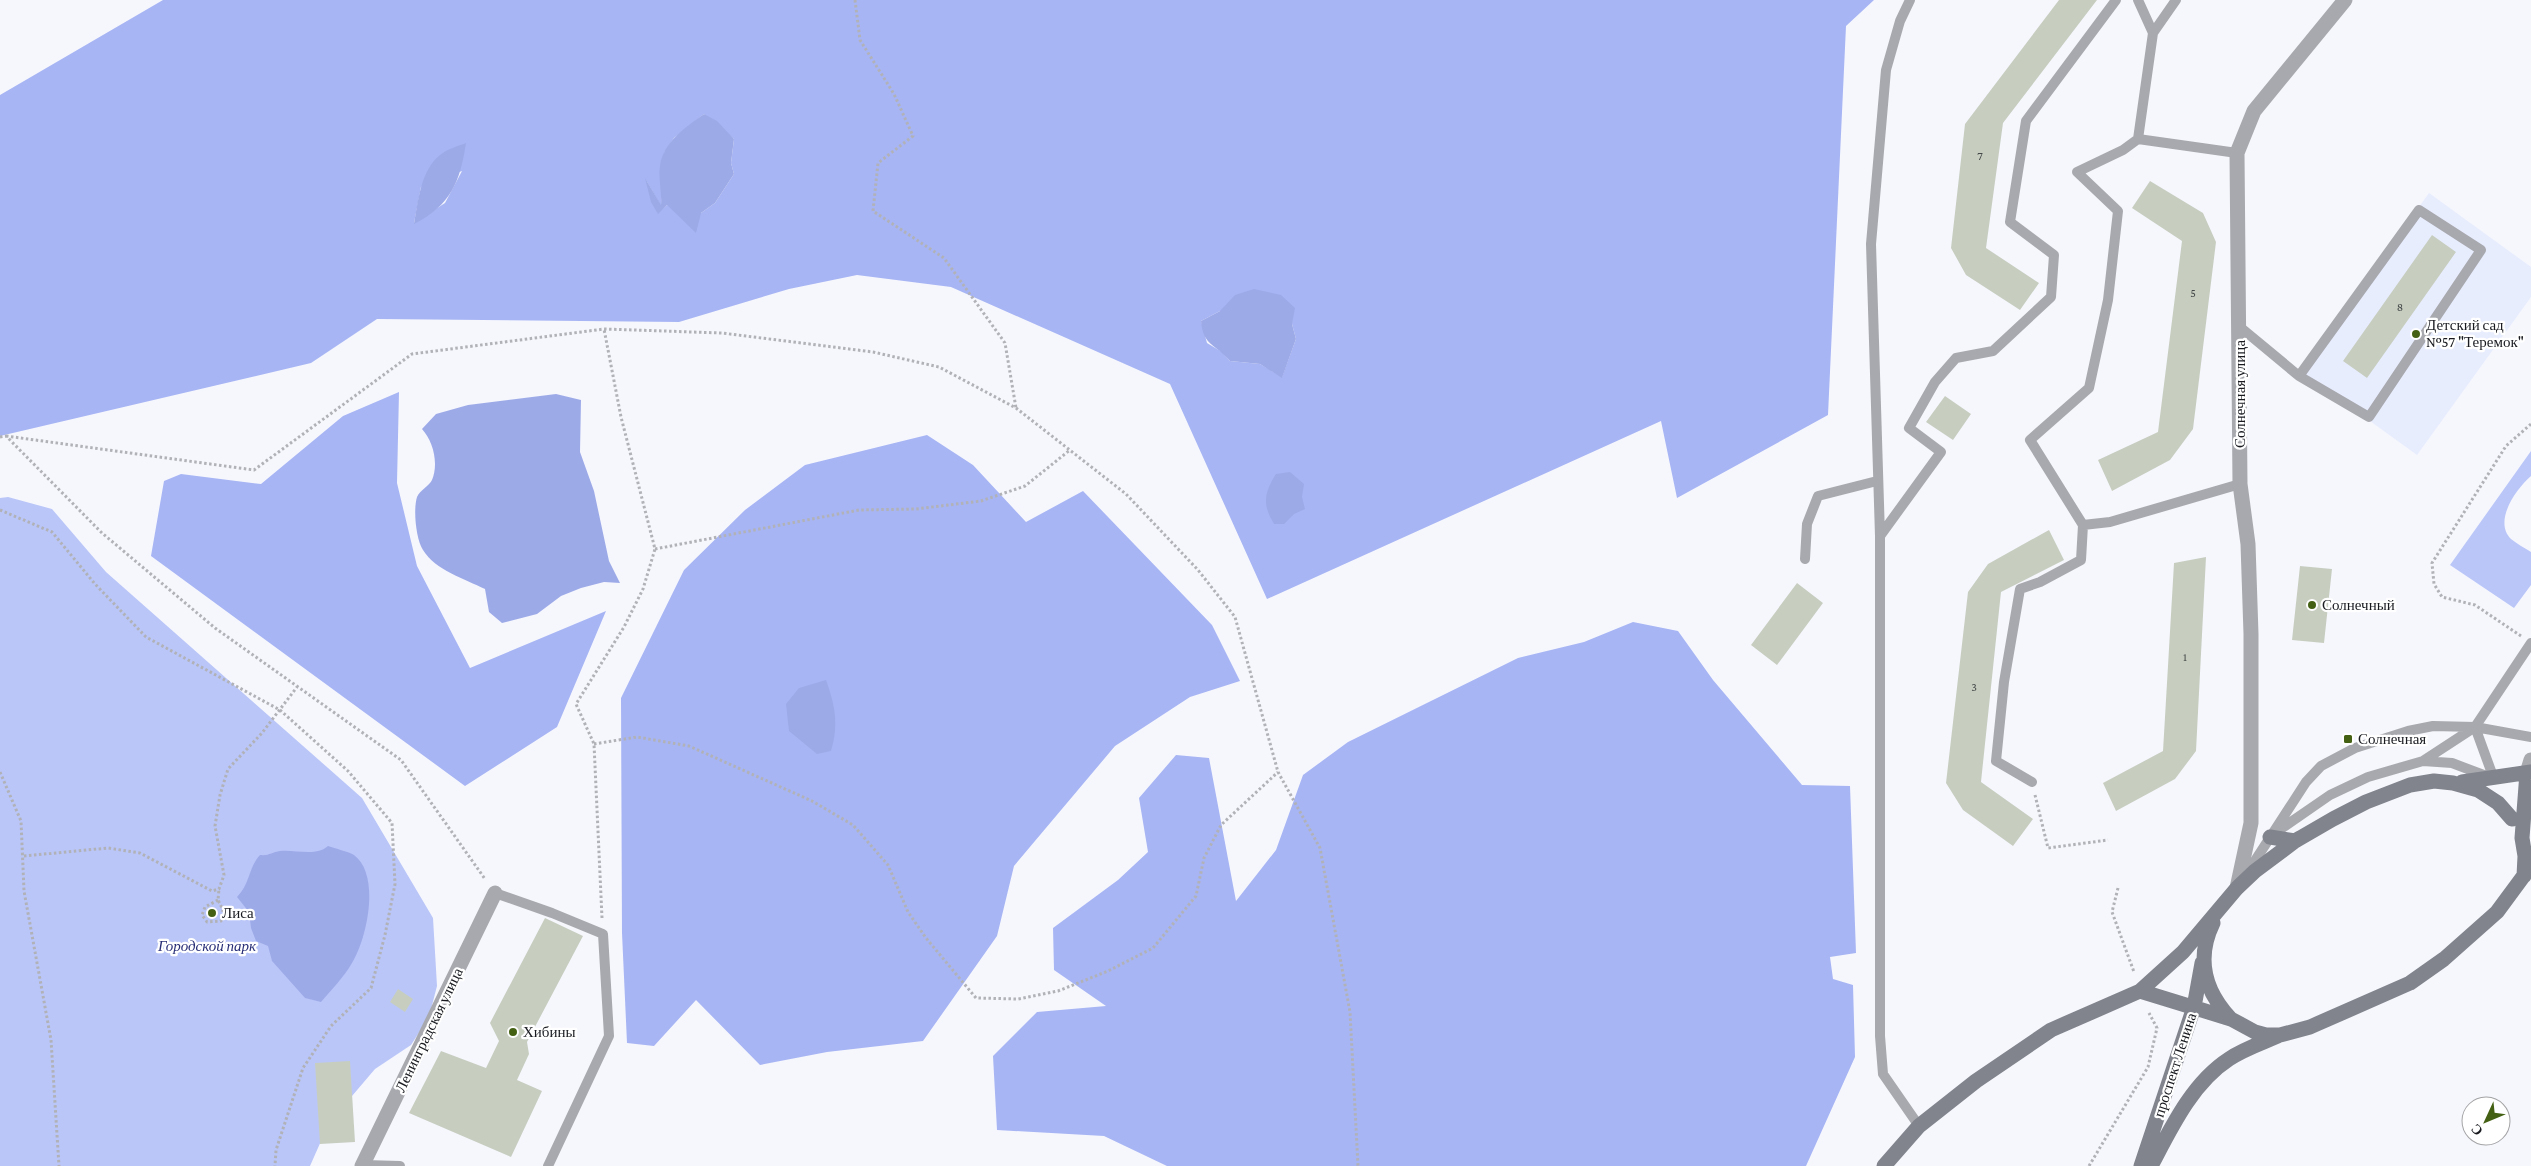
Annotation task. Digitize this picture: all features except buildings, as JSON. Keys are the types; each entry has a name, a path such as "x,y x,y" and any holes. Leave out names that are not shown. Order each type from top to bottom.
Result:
{"main road":[{"path":"1884,1166 1919,1126 1976,1080 2050,1030 2140,991 2183,952 2237,888 2296,841 2366,802 2402,789 2434,782 2453,783 2494,779 2530,768 2522,838 2528,871 2497,912 2472,937 2410,983 2337,1017 2280,1035 2255,1032 2231,1019 2194,1006 2140,991"},
{"path":"2494,779 2522,838"},
{"path":"2453,783 2478,790 2498,803 2512,818"},
{"path":"2270,837 2296,841"},
{"name":"проспект Ленина","path":"2141,1166 2194,1006 2208,934 2225,903"},
{"path":"2202,963 2211,994 2231,1019"},
{"name":"проспект Ленина","path":"2150,1166 2175,1120 2212,1072 2246,1049 2280,1035"}],"street":[{"name":"Солнечная улица","path":"2237,888 2251,823 2252,634 2248,544 2240,484 2238,154 2254,111 2345,0"},
{"path":"2251,823 2270,837"},
{"name":"Ленинградская улица","path":"363,1166 495,893"}],"lane":[{"path":"1910,0 1900,22 1886,70 1871,244 1876,481 1880,536 1880,1036 1883,1074 1919,1126"},
{"path":"1880,536 1941,452 1910,428 1935,382 1956,358 1993,351 2051,297 2054,256 2010,222 2026,121 2116,0"},
{"path":"2138,0 2153,33"},
{"path":"2138,139 2153,33 2176,0"},
{"path":"2032,782 1996,761 2004,682 2020,589 2040,582 2081,560 2083,525 2030,440 2089,388 2108,300 2118,211 2078,172 2123,150 2138,139 2238,154"},
{"path":"2240,327 2299,376 2369,417 2481,250 2419,210 2299,376"},
{"path":"1805,559 1807,524 1818,496 1876,481"},
{"path":"2083,525 2110,522 2240,484"},
{"path":"2270,837 2330,795 2368,777 2423,761 2475,727 2531,643"},
{"path":"2237,888 2306,782 2321,766 2355,748 2408,731 2433,726 2475,727 2531,738"},
{"path":"2475,727 2494,779"},
{"path":"2423,761 2452,763 2494,779"},
{"path":"495,893 552,912 602,934 608,1036 548,1166"},
{"path":"363,1166 400,1166"}],"path":[{"path":"855,0 860,40 894,94 913,136 878,163 873,211 944,258 950,266 1005,343 1016,408"},
{"path":"602,934 594,744 576,704 628,619 643,589 655,549 622,417 604,329"},
{"path":"0,437 6,436 254,470 412,354 604,329 722,333 873,352 939,367 1016,408 1126,494 1198,570 1235,617 1278,772 1320,848 1350,1012 1358,1166"},
{"path":"2531,424 2506,446 2432,563 2434,584 2442,597 2475,606 2531,643"},
{"path":"6,436 102,533 215,628 401,760 495,893"},
{"path":"655,549 859,510 916,509 980,501 1025,486 1070,450"},
{"path":"0,510 52,532 94,584 146,637 280,710 348,771 392,824 395,884 385,935 371,988 331,1026 303,1068 276,1150 275,1166"},
{"path":"218,900 205,906 202,915 207,922 221,921 223,910 218,900 219,889 224,875 215,826 220,795 228,769 262,734 298,687"},
{"path":"594,744 637,737 689,746 812,801 853,824 888,864 908,912 926,938 976,998 1018,999 1058,991 1108,971 1153,948 1196,896 1204,858 1221,825 1278,772"},
{"path":"0,772 21,821 24,891 51,1040 59,1166"},
{"path":"2032,782 2048,848 2108,840"},
{"path":"24,856 108,848 140,853 212,891 219,889"},
{"path":"2118,888 2112,912 2134,972"},
{"path":"2089,1166 2148,1067 2156,1028 2149,1013"}],"shaded area":[{"path":"163,0 1874,0 1846,26 1828,415 1677,498 1661,421 1267,599 1170,384 951,287 857,275 789,289 679,322 377,319 311,363 0,436 0,95","holes":["704,114 734,139 731,163 734,174 715,203 701,213 667,205 658,213 646,180 661,206 664,153 674,138","462,171 445,203 414,223 421,187","1220,311 1292,324 1296,339 1282,377 1260,364 1230,361 1222,352 1207,343 1201,321"]},
{"path":"704,114 717,121 734,139 731,163 734,174 715,203 701,213 696,233 667,205 658,214 651,202 645,178 661,205 660,171 662,157 670,142"},
{"path":"466,143 461,169 452,191 437,209 414,224 421,186 428,169 443,153"},
{"name":"Детский сад №57 \"Теремок\"","path":"2429,193 2531,267 2531,297 2417,455 2301,371"},
{"path":"1254,289 1281,295 1295,308 1292,324 1296,339 1282,378 1260,364 1230,361 1207,340 1202,329 1201,321 1220,311 1235,295"},
{"path":"399,392 397,483 417,566 470,668 606,611 557,727 465,786 151,556 164,481 181,474 261,484 343,416"},
{"path":"556,394 581,400 580,452 594,491 609,561 620,583 604,582 581,588 561,596 537,614 502,623 489,612 485,589 460,578 435,563 423,550 416,524 415,509 418,495 432,480 435,460 432,446 422,429 436,414 468,405"},
{"path":"927,435 973,465 1026,522 1083,491 1212,625 1240,681 1190,697 1115,746 1014,866 997,936 923,1041 827,1052 760,1065 696,1000 654,1046 627,1043 622,933 621,698 684,570 745,510 805,465"},
{"path":"1290,472 1304,484 1302,497 1305,509 1294,514 1284,524 1274,524 1266,504 1267,493 1276,474"},
{"path":"1633,622 1678,631 1713,680 1802,785 1850,786 1856,953 1830,957 1833,979 1853,985 1855,1057 1806,1166 1167,1166 1104,1136 997,1130 993,1056 1037,1012 1106,1006 1054,970 1053,928 1118,880 1148,852 1139,798 1176,755 1209,758 1236,901 1276,850 1303,775 1348,742 1518,658 1584,642"},
{"path":"826,680 834,707 835,732 831,751 817,754 789,731 786,704 799,688"},
{"path":"328,846 354,855 362,864 367,877 369,908 358,952 345,973 321,1002 305,998 272,961 268,946 256,941 251,928 249,912 237,897 245,886 253,865 260,855 280,851 311,852"}],"green space":[{"path":"2531,451 2531,476 2513,497 2505,515 2504,523 2506,532 2511,539 2531,552 2531,585 2514,608 2450,565"},
{"name":"Городской парк","path":"8,497 52,509 106,572 362,798 433,918 437,986 429,1017 411,1045 375,1069 329,1123 310,1166 0,1166 0,498"}],"place":[{"name":"Детский сад №57 \"Теремок\"","path":"2416,334"},
{"name":"Солнечный","path":"2312,605"},
{"name":"Солнечная","path":"2348,739"},
{"name":"Лиса","path":"212,913"},
{"name":"Хибины","path":"513,1032"}]}
